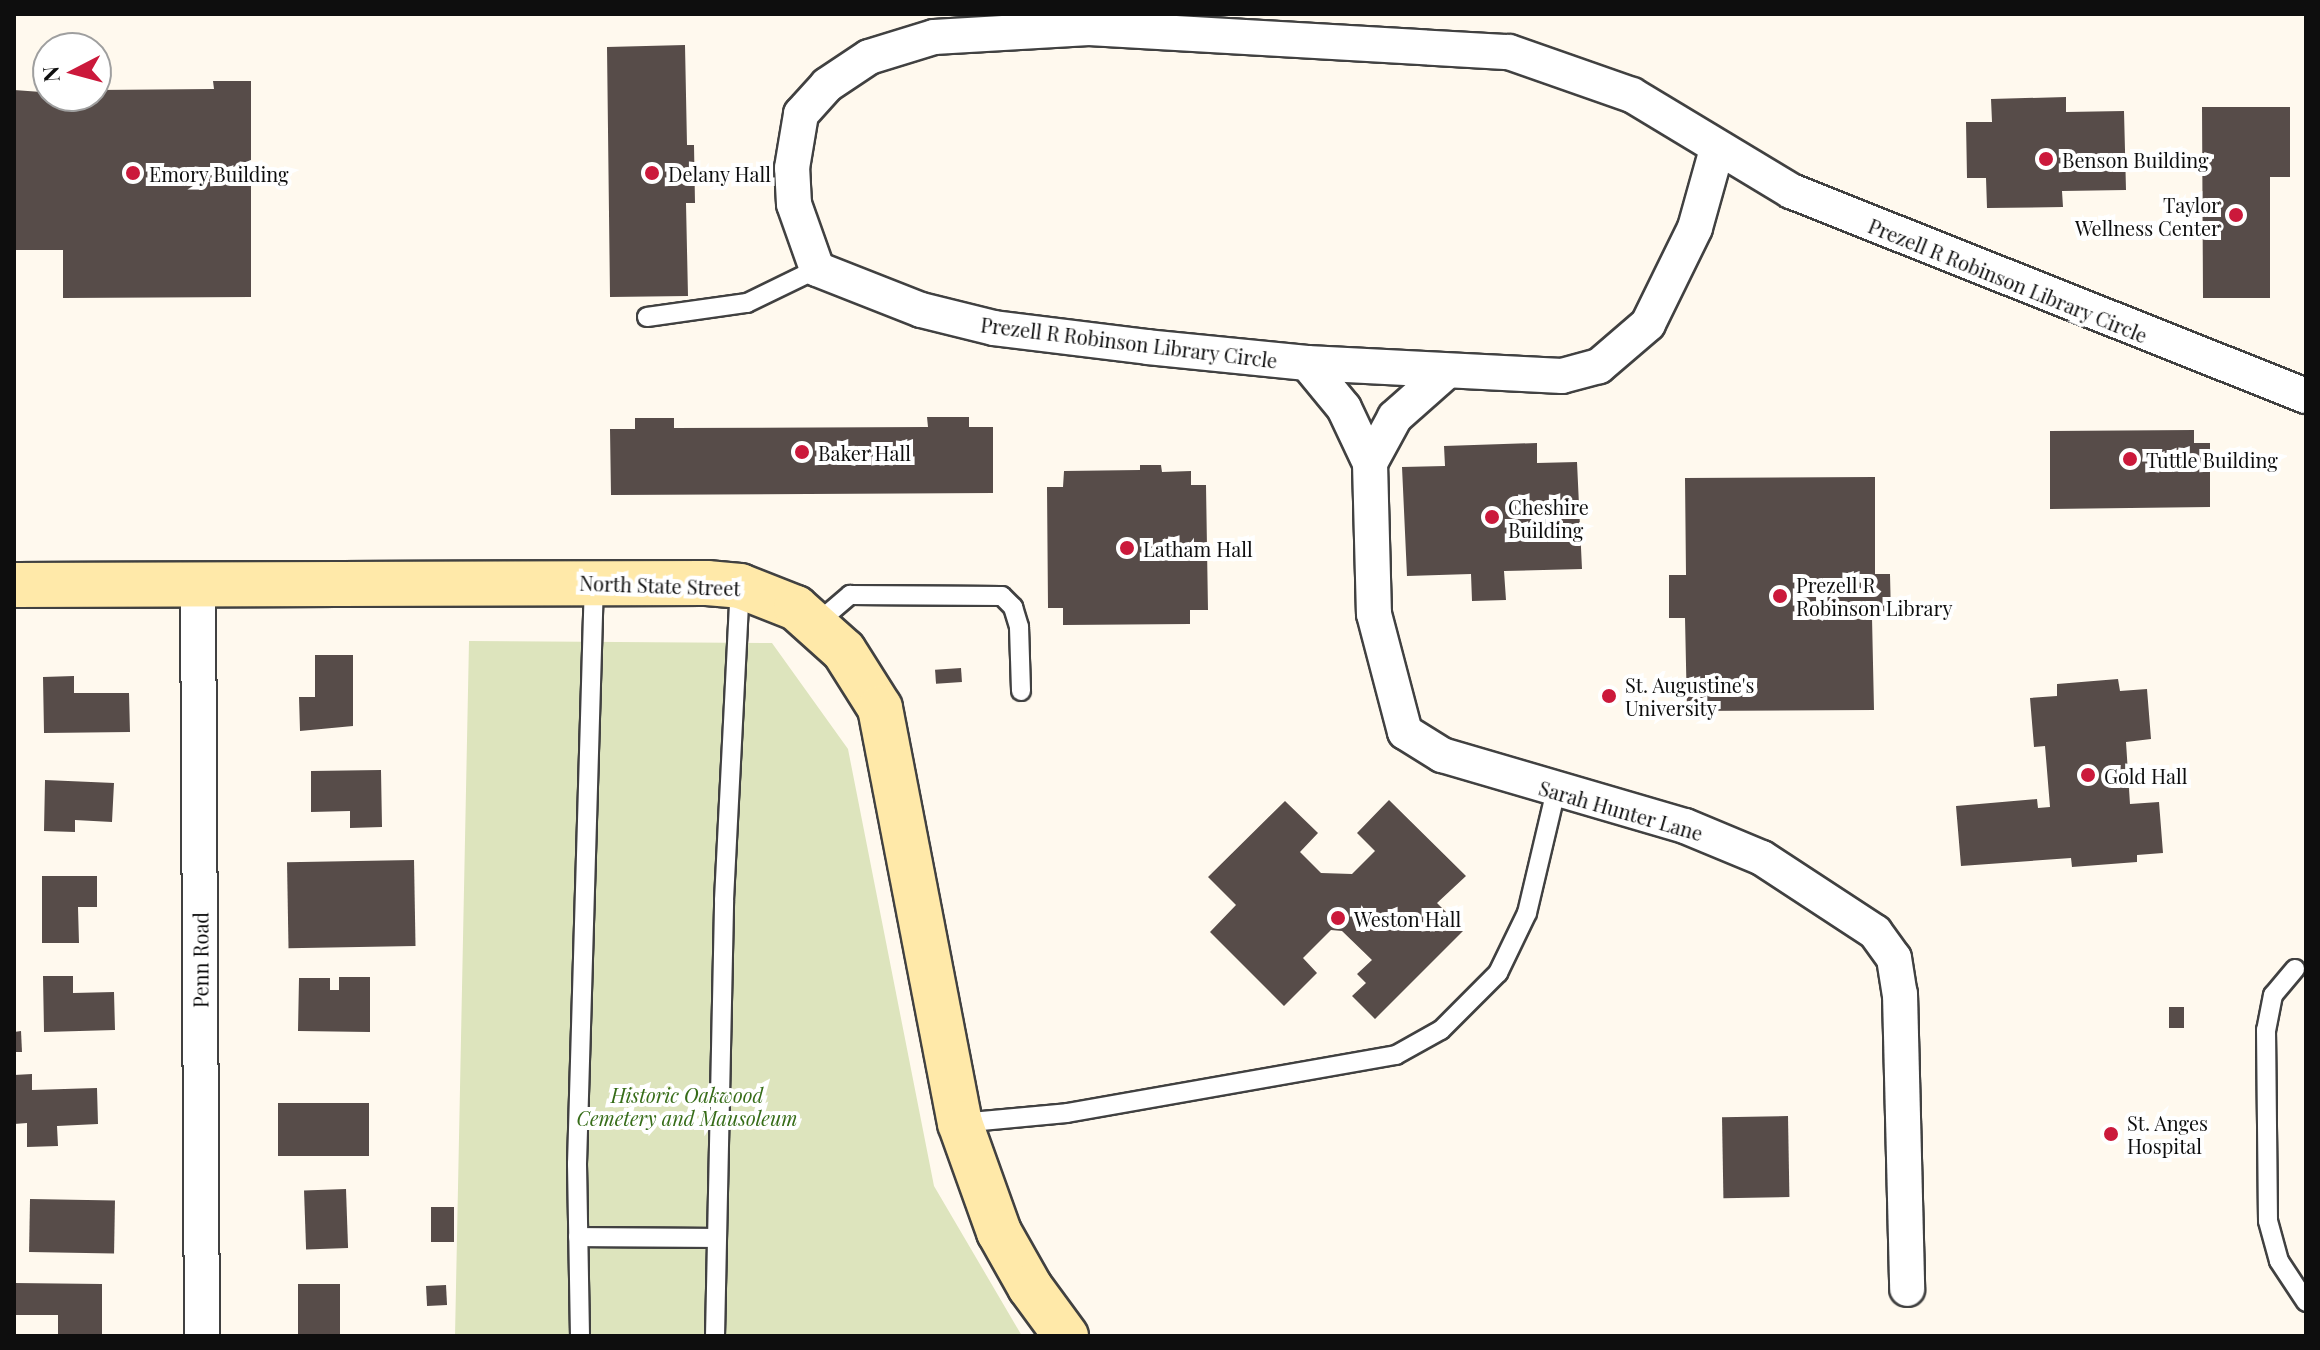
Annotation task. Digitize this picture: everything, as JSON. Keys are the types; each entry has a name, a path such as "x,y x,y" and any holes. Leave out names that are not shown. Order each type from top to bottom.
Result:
{"street":[{"name":"Prezell R Robinson Library Circle","path":"1717,149 1695,228 1648,324 1625,347 1599,366 1562,376 1307,363 994,328 865,291 817,269 794,204 792,168 801,114 827,85 869,57 934,37 1018,21 1085,21 1509,52 1632,95 1791,191 1903,239 2306,396"},
{"name":"Sarah Hunter Lane","path":"1307,363 1344,408 1370,463 1374,614 1405,732 1442,755 1685,826 1762,858 1875,932 1894,958 1900,994 1907,1289"},
{"path":"1370,463 1395,417 1447,371"},
{"name":"North State Street","path":"14,585 594,582 740,586 776,597 816,624 862,673 891,746 960,1123 999,1232 1030,1287 1066,1336"},
{"name":"Penn Road","path":"198,584 202,1336"}],"lane":[{"path":"647,317 747,303 817,269"},
{"path":"580,1336 578,1237 594,582"},
{"path":"715,1336 714,1238 740,586"},
{"path":"816,624 850,595 1002,596 1013,607 1019,627 1021,691"},
{"path":"960,1123 1067,1113 1396,1055 1441,1030 1498,973 1527,913 1556,790"},
{"path":"2295,969 2273,995 2266,1030 2268,1221 2279,1261 2306,1302"},
{"path":"578,1237 714,1238"}],"green space":[{"name":"Historic Oakwood Cemetery and Mausoleum","path":"469,641 772,643 848,749 934,1186 1022,1336 455,1336"}],"building":[{"name":"Delany Hall","path":"685,45 687,145 694,145 695,203 686,203 688,296 610,297 607,47"},
{"name":"Emory Building","path":"213,81 251,81 251,297 63,298 63,250 14,250 14,90 32,91 32,112 112,112 112,90 214,89"},
{"name":"Benson Building","path":"2066,97 2066,112 2124,111 2126,190 2062,191 2063,207 1987,208 1986,178 1967,178 1966,122 1992,122 1991,99"},
{"name":"Taylor Wellness Center","path":"2202,107 2290,107 2290,177 2270,177 2270,298 2203,298"},
{"name":"Baker Hall","path":"927,417 969,417 969,427 993,427 993,493 611,495 610,429 635,429 635,418 674,418 674,428 928,427"},
{"name":"Tuttle Building","path":"2194,430 2194,443 2210,443 2210,507 2050,509 2050,431"},
{"name":"Cheshire Building","path":"1537,443 1537,463 1577,462 1582,569 1504,571 1506,600 1472,601 1471,574 1407,576 1402,467 1445,466 1444,446"},
{"name":"Latham Hall","path":"1140,465 1161,465 1162,472 1191,471 1191,485 1206,485 1208,610 1190,610 1190,624 1063,625 1063,608 1048,608 1047,487 1063,487 1064,471 1140,470"},
{"name":"Prezell R Robinson Library","path":"1875,477 1875,574 1890,574 1891,617 1872,617 1874,710 1687,711 1685,618 1669,618 1669,575 1686,575 1685,478"},
{"path":"315,655 353,655 353,726 300,731 299,697 315,697"},
{"path":"961,668 962,682 936,684 935,670"},
{"path":"74,676 74,693 129,693 130,732 44,733 43,677"},
{"name":"Gold Hall","path":"2118,679 2120,691 2147,689 2151,739 2126,742 2130,804 2159,802 2163,853 2137,855 2137,862 2072,867 2071,858 1961,866 1956,806 2037,799 2038,808 2050,807 2045,746 2034,747 2030,698 2057,696 2057,684"},
{"path":"381,770 382,827 350,828 350,811 311,812 311,771"},
{"path":"45,780 114,783 112,822 75,820 75,832 44,831"},
{"name":"Weston Hall","path":"1389,800 1466,876 1437,903 1464,930 1375,1019 1352,996 1366,983 1357,974 1372,960 1342,931 1331,930 1303,958 1317,973 1284,1006 1210,932 1236,905 1208,877 1285,801 1318,833 1300,852 1321,873 1352,874 1375,851 1357,833"},
{"path":"414,860 416,946 289,948 287,862"},
{"path":"42,876 97,876 97,907 78,907 79,943 42,943"},
{"path":"43,976 73,976 73,993 114,992 115,1030 44,1032"},
{"path":"339,977 370,977 370,1032 298,1031 299,978 330,978 330,990 339,990"},
{"path":"2169,1007 2184,1007 2184,1028 2169,1028"},
{"path":"21,1031 22,1052 14,1052 14,1032"},
{"path":"32,1074 32,1090 97,1088 98,1124 57,1126 58,1146 27,1147 27,1123 14,1124 14,1075"},
{"path":"278,1103 369,1103 369,1156 278,1156"},
{"path":"1788,1116 1789,1197 1723,1198 1722,1117"},
{"path":"346,1189 348,1248 306,1249 304,1190"},
{"path":"30,1199 115,1200 114,1253 29,1252"},
{"path":"431,1207 454,1207 454,1242 431,1242"},
{"path":"14,1283 102,1284 102,1336 58,1336 58,1315 14,1315"},
{"path":"298,1284 340,1284 340,1336 298,1336"},
{"path":"446,1285 447,1305 427,1306 426,1286"}],"place":[{"name":"Benson Building","path":"2046,159"},
{"name":"Emory Building","path":"133,173"},
{"name":"Delany Hall","path":"652,173"},
{"name":"Taylor Wellness Center","path":"2236,215"},
{"name":"Baker Hall","path":"802,452"},
{"name":"Tuttle Building","path":"2130,459"},
{"name":"Cheshire Building","path":"1492,517"},
{"name":"Latham Hall","path":"1127,548"},
{"name":"Prezell R Robinson Library","path":"1780,596"},
{"name":"St. Augustine's University","path":"1609,696"},
{"name":"Gold Hall","path":"2088,775"},
{"name":"Weston Hall","path":"1338,918"},
{"name":"St. Anges Hospital","path":"2111,1134"}]}
